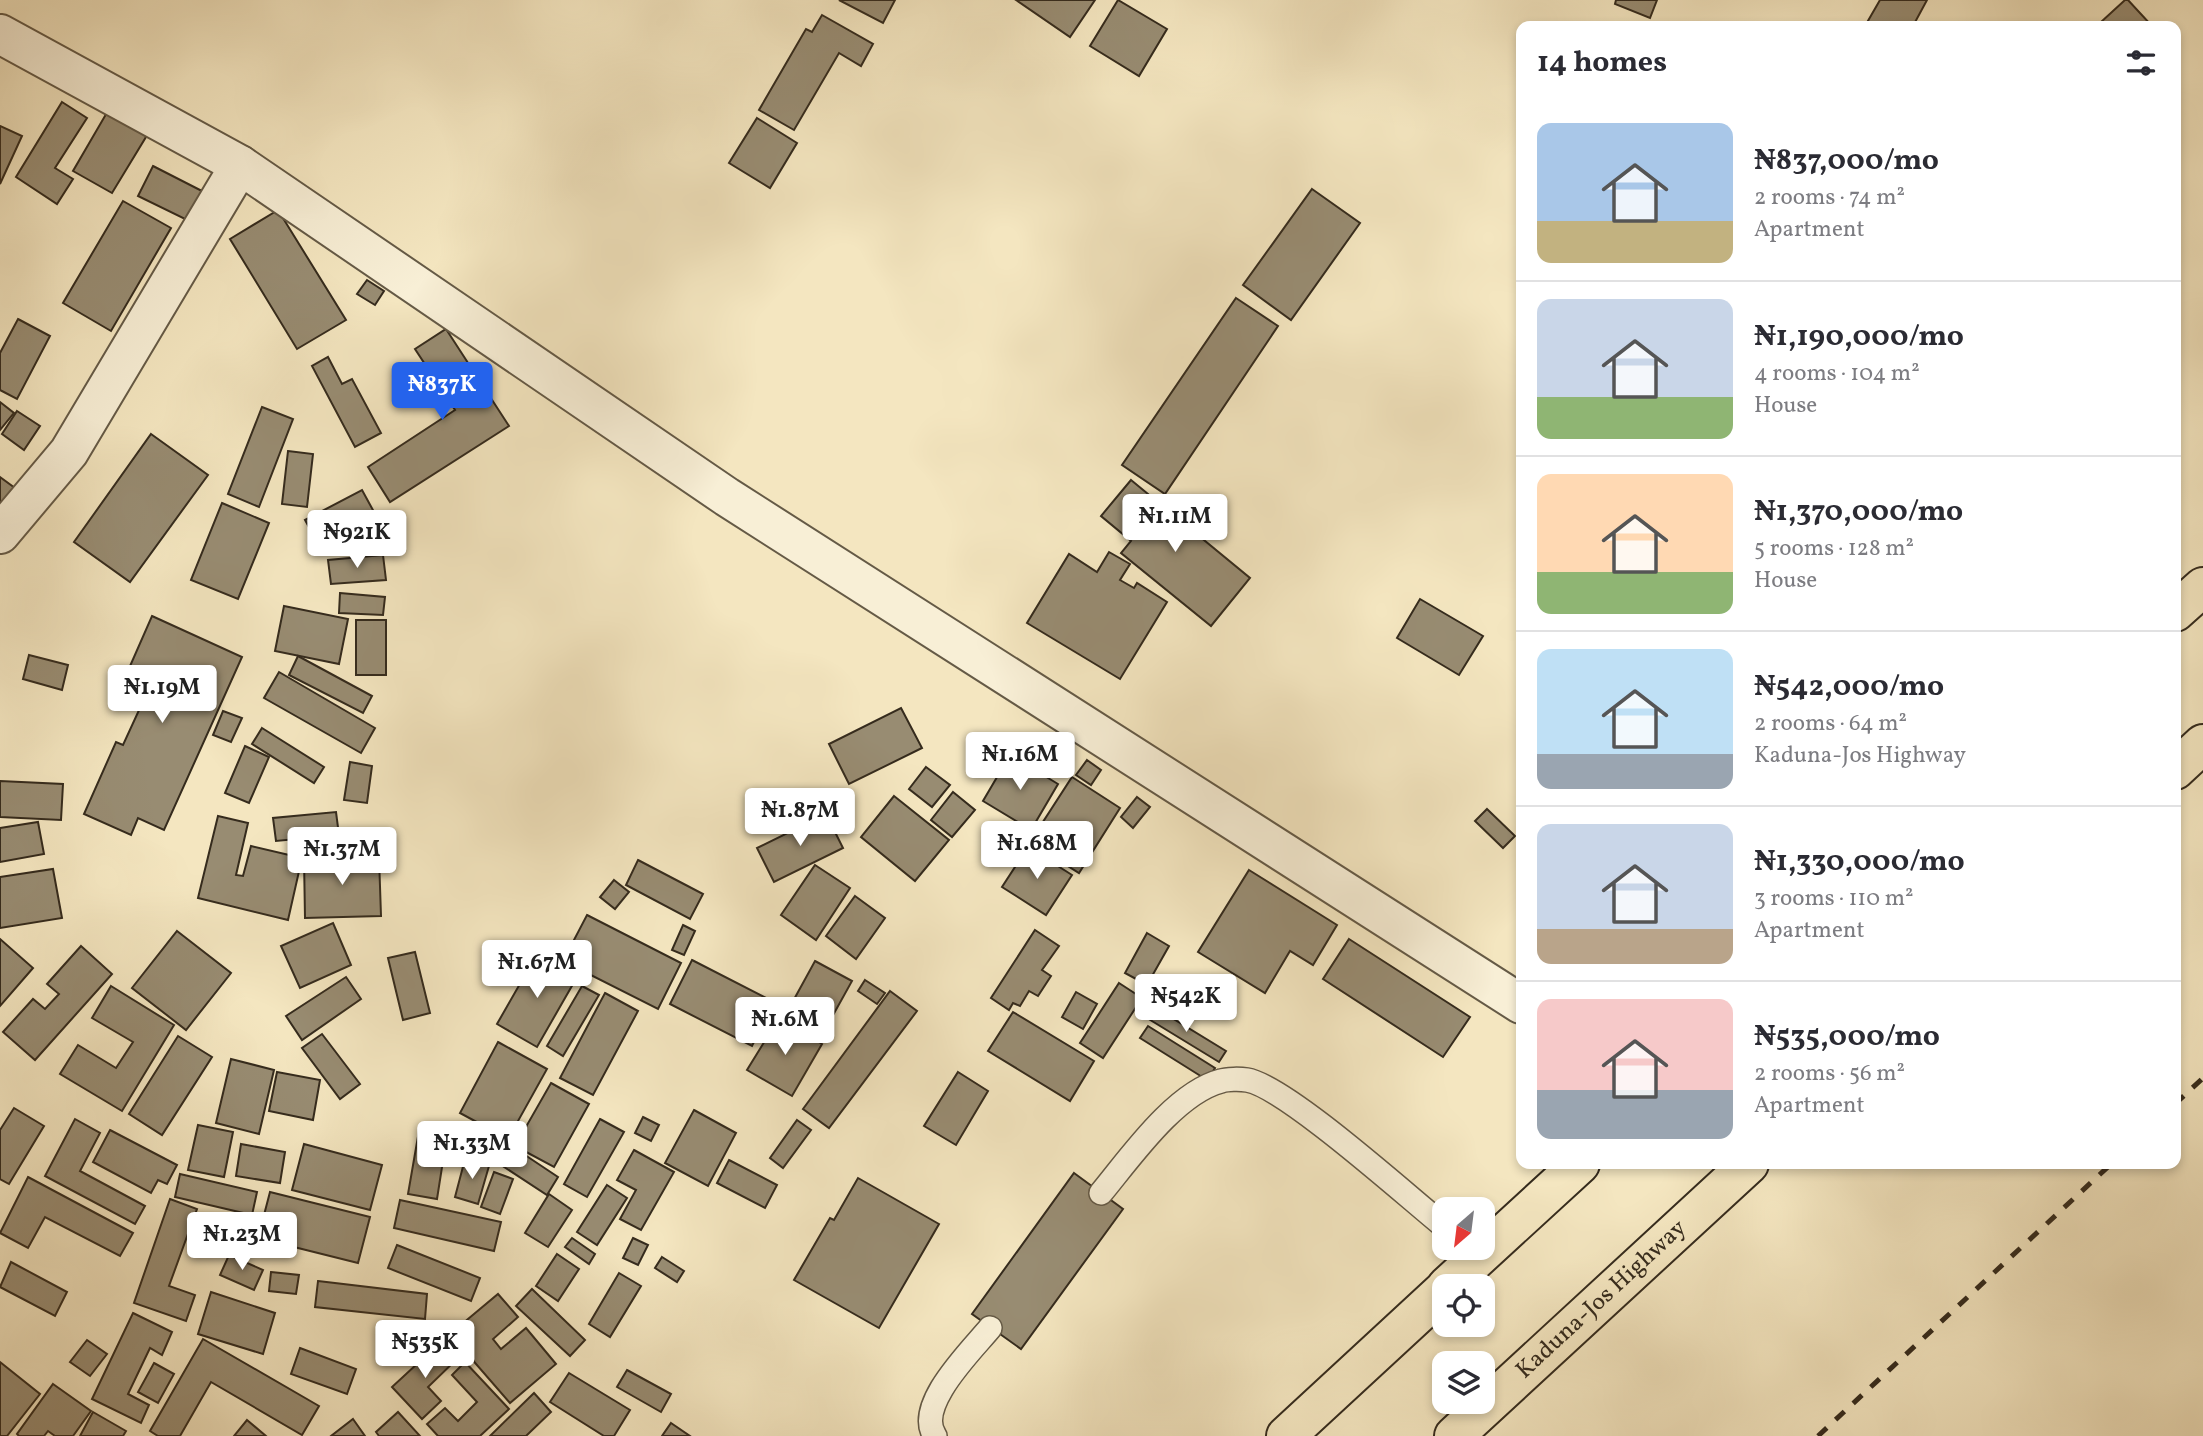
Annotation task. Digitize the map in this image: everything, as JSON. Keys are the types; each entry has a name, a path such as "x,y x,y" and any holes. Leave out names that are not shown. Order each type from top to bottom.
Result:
{"highway":[{"path":"2181,607 2203,587"},
{"path":"2181,764 2203,744"},
{"path":"1495,1235 1574,1169"},
{"name":"Kaduna-Jos Highway","path":"1454,1436 1744,1169"},
{"path":"1457,1274 1469,1260"},
{"path":"1286,1436 1432,1301"}],"street":[{"path":"0,34 240,165 727,497 1516,1001"},
{"path":"0,534 69,452 240,165"}],"lane":[{"path":"1101,1193 1161,1121 1189,1098 1220,1081 1249,1080 1292,1103 1432,1216"},
{"path":"935,1436 932,1432 932,1410 939,1390 990,1328"}],"building":[{"path":"839,0 895,0 883,23"},
{"path":"1016,0 1095,0 1070,37"},
{"path":"1118,0 1167,29 1139,76 1090,46"},
{"path":"1616,0 1657,0 1650,18 1615,4"},
{"path":"1880,0 1927,0 1916,21 1868,21"},
{"path":"2128,0 2147,21 2102,21"},
{"path":"822,15 873,44 861,66 839,53 794,130 759,110 806,29 812,32"},
{"path":"62,102 87,118 55,168 73,179 57,204 16,177"},
{"path":"109,109 149,132 112,193 73,171"},
{"path":"757,118 797,143 770,188 729,163"},
{"path":"0,126 22,136 0,184"},
{"path":"153,166 202,191 187,220 138,196"},
{"path":"1312,189 1360,223 1291,320 1243,285"},
{"path":"123,201 171,228 111,331 63,303"},
{"path":"278,210 346,320 297,349 230,239"},
{"path":"367,280 384,291 375,305 357,294"},
{"path":"1236,298 1278,326 1165,494 1122,465"},
{"path":"18,319 50,336 17,399 0,390 0,353"},
{"path":"446,329 509,426 390,502 368,467 455,410 415,349"},
{"path":"328,357 342,384 352,379 381,433 355,447 312,366"},
{"path":"0,402 14,413 0,430"},
{"path":"262,407 293,419 259,507 228,494"},
{"path":"17,411 40,426 24,450 2,434"},
{"path":"151,434 208,475 130,582 74,542"},
{"path":"288,451 313,454 307,507 282,504"},
{"path":"0,477 19,491 0,517"},
{"path":"1131,480 1250,578 1211,626 1121,553 1131,541 1101,516"},
{"path":"362,490 374,512 317,542 305,520"},
{"path":"222,503 269,523 238,599 191,580"},
{"path":"1109,552 1130,564 1120,580 1134,588 1137,583 1167,602 1120,679 1027,623 1069,554 1097,572"},
{"path":"383,555 386,580 331,584 328,560"},
{"path":"340,593 385,597 383,615 339,613"},
{"path":"1420,599 1483,636 1459,675 1397,638"},
{"path":"284,606 348,619 339,664 275,651"},
{"path":"152,616 242,657 164,830 138,818 131,835 84,814 116,742 123,745 140,708 116,698"},
{"path":"356,620 386,620 386,675 356,675"},
{"path":"29,655 68,665 62,690 23,679"},
{"path":"298,656 372,696 363,713 289,675"},
{"path":"279,672 375,728 361,753 264,698"},
{"path":"901,708 922,748 849,784 829,744"},
{"path":"223,711 242,718 231,742 213,735"},
{"path":"262,728 324,767 314,783 252,744"},
{"path":"245,746 269,757 249,803 225,793"},
{"path":"1010,755 1058,784 1031,830 983,801"},
{"path":"1087,760 1101,770 1091,785 1076,775"},
{"path":"350,762 372,766 367,803 344,800"},
{"path":"926,767 950,785 932,807 909,789"},
{"path":"1072,777 1120,808 1079,873 1030,842"},
{"path":"0,781 63,784 61,820 0,817"},
{"path":"953,792 975,810 952,837 931,820"},
{"path":"894,796 949,840 915,881 861,837"},
{"path":"1137,797 1150,807 1133,828 1121,817"},
{"path":"1487,809 1515,836 1503,848 1475,821"},
{"path":"336,812 339,835 276,841 273,818"},
{"path":"826,814 843,848 774,882 757,848"},
{"path":"218,816 248,823 236,875 243,876 251,846 302,858 288,920 198,898"},
{"path":"38,822 44,854 0,862 0,828"},
{"path":"1028,847 1072,875 1046,915 1002,887"},
{"path":"379,857 381,916 305,918 304,858"},
{"path":"638,860 703,894 690,919 626,885"},
{"path":"815,865 850,888 816,940 781,915"},
{"path":"53,869 62,918 0,928 0,877"},
{"path":"1249,870 1337,925 1313,965 1290,951 1265,993 1198,952"},
{"path":"614,880 629,892 615,909 600,897"},
{"path":"855,896 885,918 856,959 826,936"},
{"path":"587,915 681,963 658,1009 563,961"},
{"path":"333,923 351,965 300,988 281,946"},
{"path":"683,925 695,931 684,955 672,950"},
{"path":"1035,930 1059,946 1042,970 1051,976 1038,996 1029,991 1020,1006 1013,1003 1009,1010 991,998"},
{"path":"177,931 231,973 186,1030 132,988"},
{"path":"1147,933 1169,946 1147,985 1125,973"},
{"path":"0,939 33,968 0,1006"},
{"path":"1349,939 1470,1017 1443,1057 1323,979"},
{"path":"81,946 112,974 35,1060 3,1032 33,999 45,1009 59,994 47,984"},
{"path":"415,952 430,1013 403,1020 388,958"},
{"path":"537,954 577,977 537,1047 497,1024"},
{"path":"692,960 774,1002 752,1046 670,1004"},
{"path":"815,961 852,981 822,1035 786,1014"},
{"path":"346,977 361,999 302,1040 286,1016"},
{"path":"865,980 885,993 877,1004 858,991"},
{"path":"1119,983 1142,998 1103,1058 1080,1043"},
{"path":"111,986 174,1025 122,1111 60,1074 78,1045 116,1068 133,1042 92,1018"},
{"path":"582,986 599,995 563,1056 547,1046"},
{"path":"890,991 917,1011 829,1128 803,1109"},
{"path":"1076,992 1097,1004 1083,1029 1062,1017"},
{"path":"605,993 638,1011 593,1095 560,1078"},
{"path":"1154,1007 1226,1051 1219,1062 1147,1018"},
{"path":"1013,1012 1094,1061 1070,1101 988,1051"},
{"path":"779,1018 822,1044 792,1096 747,1070"},
{"path":"1148,1026 1215,1068 1207,1080 1140,1038"},
{"path":"322,1034 360,1084 340,1099 302,1048"},
{"path":"178,1036 212,1057 162,1135 129,1114"},
{"path":"498,1042 547,1069 508,1139 460,1113"},
{"path":"231,1059 274,1070 259,1134 216,1123"},
{"path":"277,1072 320,1080 313,1120 269,1111"},
{"path":"958,1072 988,1091 956,1145 924,1126"},
{"path":"551,1083 589,1104 554,1167 515,1146"},
{"path":"14,1108 44,1126 9,1184 0,1179 0,1130"},
{"path":"694,1110 736,1133 708,1186 665,1163"},
{"path":"643,1117 659,1125 651,1141 635,1133"},
{"path":"75,1119 100,1133 80,1171 145,1206 135,1224 45,1176"},
{"path":"600,1119 624,1132 587,1197 564,1184"},
{"path":"797,1120 811,1130 783,1168 770,1158"},
{"path":"198,1125 233,1132 224,1177 188,1170"},
{"path":"420,1125 467,1133 465,1151 445,1148 437,1199 408,1194"},
{"path":"110,1130 177,1165 167,1184 158,1180 151,1193 93,1162"},
{"path":"241,1144 285,1152 280,1183 236,1176"},
{"path":"304,1144 382,1165 370,1210 292,1190"},
{"path":"510,1145 558,1177 547,1195 498,1163"},
{"path":"634,1150 674,1172 641,1230 620,1219 636,1190 617,1180"},
{"path":"465,1159 489,1166 478,1204 455,1197"},
{"path":"729,1160 777,1185 765,1208 717,1183"},
{"path":"494,1172 513,1179 500,1214 481,1207"},
{"path":"1074,1173 1123,1209 1021,1349 972,1314"},
{"path":"180,1174 257,1192 252,1215 175,1197"},
{"path":"28,1177 133,1233 120,1256 45,1217 28,1248 0,1233"},
{"path":"858,1178 939,1224 879,1328 794,1280 830,1218 834,1220"},
{"path":"607,1185 627,1198 597,1245 577,1232"},
{"path":"270,1192 370,1217 358,1263 258,1238"},
{"path":"549,1194 572,1210 548,1247 525,1233"},
{"path":"170,1199 197,1209 169,1286 195,1295 186,1321 134,1303"},
{"path":"400,1200 501,1222 494,1251 394,1228"},
{"path":"572,1238 595,1254 589,1264 565,1247"},
{"path":"633,1238 648,1245 638,1265 623,1258"},
{"path":"397,1245 480,1278 471,1301 388,1268"},
{"path":"557,1254 579,1269 558,1301 536,1286"},
{"path":"229,1255 263,1270 254,1290 220,1275"},
{"path":"662,1257 684,1271 677,1282 655,1268"},
{"path":"11,1262 67,1292 55,1316 0,1287"},
{"path":"271,1272 299,1275 296,1294 269,1291"},
{"path":"619,1273 641,1286 610,1337 589,1324"},
{"path":"318,1281 427,1294 425,1319 315,1307"},
{"path":"532,1289 585,1340 570,1356 516,1306"},
{"path":"211,1292 275,1313 263,1354 198,1334"},
{"path":"498,1294 518,1317 493,1339 501,1349 526,1328 556,1364 510,1403 450,1334"},
{"path":"133,1313 172,1332 162,1355 150,1348 128,1394 149,1405 141,1423 92,1399"},
{"path":"203,1339 319,1406 302,1435 211,1382 180,1436 158,1436 150,1431"},
{"path":"87,1340 107,1354 90,1376 70,1362"},
{"path":"443,1340 459,1357 428,1387 441,1401 422,1419 392,1387"},
{"path":"300,1348 356,1369 347,1394 291,1374"},
{"path":"0,1362 40,1394 7,1436 0,1436"},
{"path":"465,1362 509,1409 480,1436 438,1436 427,1424 445,1408 458,1421 477,1402 452,1375"},
{"path":"154,1363 174,1374 158,1403 138,1392"},
{"path":"627,1370 671,1394 661,1412 617,1387"},
{"path":"569,1373 630,1410 614,1436 604,1436 550,1402"},
{"path":"53,1384 91,1411 73,1436 55,1436 48,1431 44,1436 19,1436 17,1434"},
{"path":"534,1393 551,1412 526,1436 490,1436"},
{"path":"93,1412 126,1431 123,1436 80,1436"},
{"path":"398,1412 420,1436 379,1436 376,1432"},
{"path":"353,1419 365,1436 331,1436"},
{"path":"247,1420 266,1436 234,1436"},
{"path":"671,1423 690,1436 662,1436"}],"railway":[{"path":"2181,1098 2203,1078"},
{"path":"1818,1436 2106,1169"}]}
